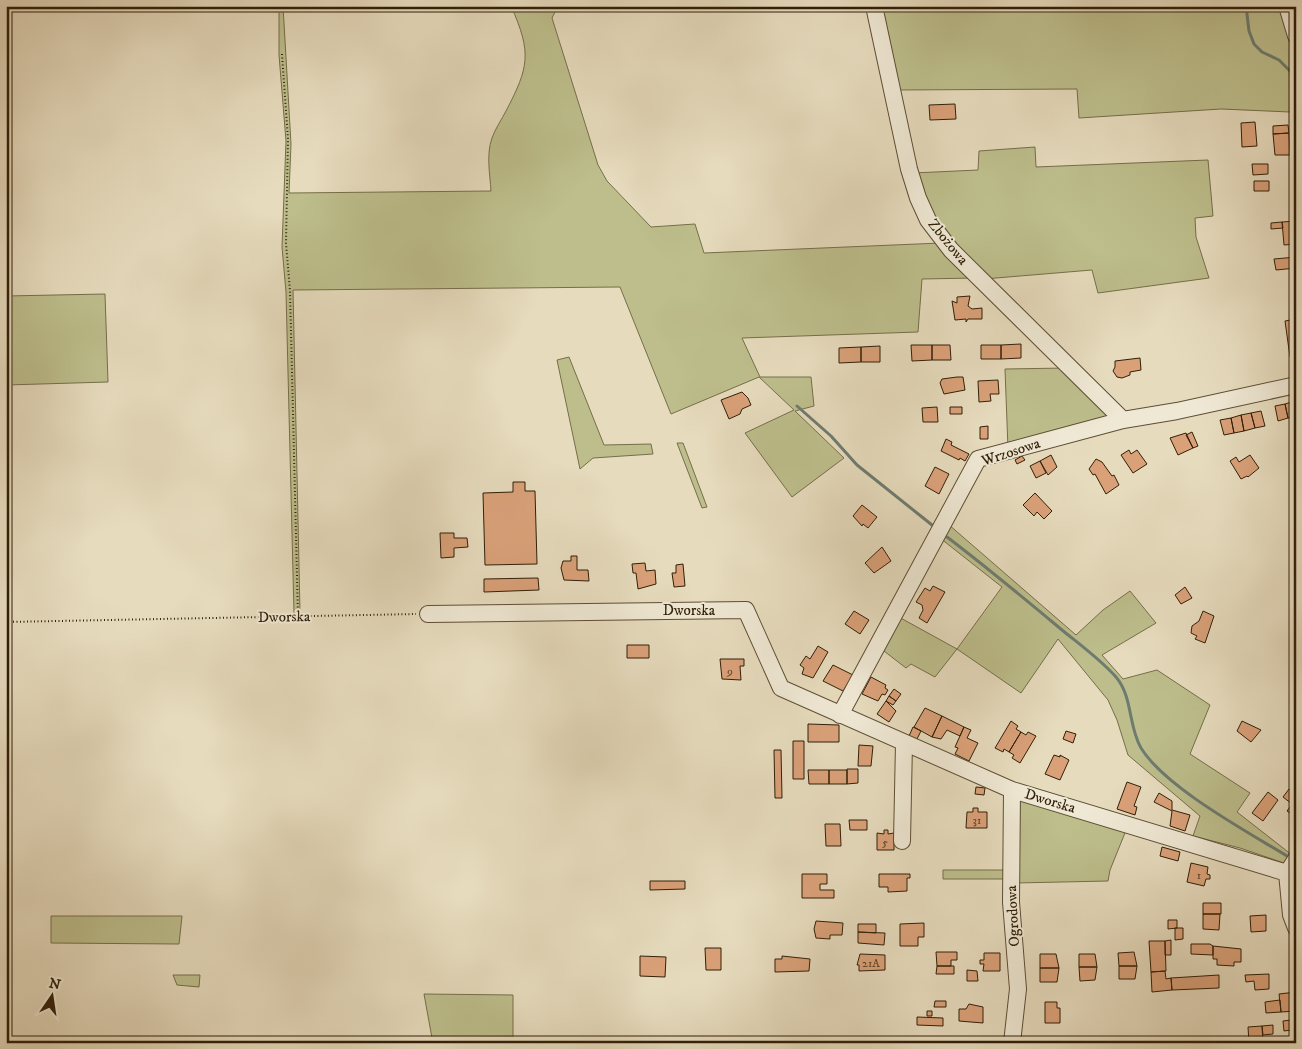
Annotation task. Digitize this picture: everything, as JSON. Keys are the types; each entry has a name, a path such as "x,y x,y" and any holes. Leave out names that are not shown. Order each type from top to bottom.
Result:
{"street":[{"name":"Zbożowa","path":"874,6 909,169 918,198 928,220 950,250 1123,420"},
{"path":"1287,6 1296,36"},
{"name":"Wrzosowa","path":"840,715 978,459 1123,420 1177,411 1296,385"},
{"name":"Dworska","path":"428,614 746,610 781,688 1012,790 1291,866"},
{"path":"902,841 904,743"},
{"name":"Ogrodowa","path":"1012,790 1011,902 1018,989 1012,1043"},
{"path":"1291,866 1291,915 1296,928"}],"path":[{"path":"282,54 288,139 286,243 290,290 298,617"},
{"name":"Dworska","path":"6,622 428,614"}],"green space":[{"path":"279,6 283,6 291,144 289,193 491,191 490,144 514,96 525,60 522,36 511,6 554,6 556,10 552,18 598,165 607,181 651,227 695,224 704,253 941,243 975,278 922,279 918,332 742,338 760,377 811,377 814,406 795,411 844,458 792,497 745,433 794,410 759,377 671,414 620,287 293,290 300,612 294,613 286,292 282,247 286,141 279,55"},
{"path":"879,6 1281,6 1281,14 1296,49 1296,116 1290,112 1221,109 1079,118 1077,89 897,90"},
{"path":"1035,147 1036,167 1208,160 1213,216 1195,218 1196,237 1209,278 1098,293 1092,270 984,279 932,217 913,173 978,170 979,151"},
{"path":"105,294 108,382 6,385 6,296"},
{"path":"569,357 604,445 651,444 653,454 593,458 580,469 557,360"},
{"path":"1066,368 1112,416 1008,449 1005,369"},
{"path":"677,443 683,443 707,507 702,508"},
{"path":"948,524 1076,635 1103,610 1130,591 1156,623 1102,655 1123,679 1157,670 1210,705 1190,754 1250,793 1237,812 1292,855 1284,863 1240,848 1193,836 1200,816 1128,755 1117,720 1108,700 1058,639 1021,693 957,649 1002,587 940,538"},
{"path":"897,616 957,649 935,677 911,664 906,668 880,648"},
{"path":"1016,795 1127,828 1110,870 1108,881 1016,883"},
{"path":"943,870 1006,870 1007,879 943,879"},
{"path":"51,916 182,916 179,944 51,943"},
{"path":"173,975 200,975 199,987 177,985"},
{"path":"424,994 513,995 513,1037 432,1038"}],"building":[{"path":"955,104 956,119 930,120 929,105"},
{"path":"1255,122 1257,146 1242,147 1241,123"},
{"path":"1288,125 1289,133 1273,134 1273,126"},
{"path":"1289,133 1290,155 1275,155 1273,134"},
{"path":"1252,164 1268,164 1268,174 1253,175"},
{"path":"1254,181 1269,181 1269,191 1254,191"},
{"path":"1296,221 1296,244 1284,245 1282,222"},
{"path":"1282,222 1283,228 1271,229 1271,223"},
{"path":"1296,257 1296,268 1276,270 1274,259"},
{"path":"970,296 968,306 972,309 982,308 982,319 968,319 966,322 966,319 955,320 952,301 957,303 957,297"},
{"path":"1296,319 1296,356 1290,357 1285,321"},
{"path":"1021,344 1021,358 1001,359 1001,345"},
{"path":"911,345 932,345 932,360 912,361"},
{"path":"932,345 950,345 951,360 932,360"},
{"path":"981,345 1001,345 1001,359 981,359"},
{"path":"880,346 880,362 861,362 861,347"},
{"path":"861,347 861,362 839,363 839,348"},
{"path":"1140,358 1141,370 1130,372 1130,375 1122,378 1117,377 1113,371 1115,361"},
{"path":"963,377 965,390 944,394 940,383 942,379"},
{"path":"998,380 999,394 990,394 991,401 979,402 978,381"},
{"path":"742,392 748,398 751,405 742,409 740,414 729,419 721,400"},
{"path":"1295,401 1296,417 1288,418 1285,404"},
{"path":"1285,404 1288,418 1278,421 1275,406"},
{"path":"937,407 938,422 923,422 922,408"},
{"path":"950,407 962,407 962,414 950,414"},
{"path":"1261,411 1265,426 1255,428 1251,413"},
{"path":"1251,413 1255,428 1244,431 1241,415"},
{"path":"1241,415 1244,431 1234,433 1231,418"},
{"path":"1231,418 1234,433 1224,435 1220,420"},
{"path":"988,426 988,439 980,439 980,427"},
{"path":"1192,432 1198,446 1193,448 1186,435"},
{"path":"1186,433 1193,448 1178,455 1170,438"},
{"path":"946,439 952,442 951,445 969,454 965,461 941,451"},
{"path":"1129,450 1131,454 1137,450 1147,464 1133,473 1121,455"},
{"path":"1051,455 1057,467 1048,475 1040,461"},
{"path":"1250,455 1259,468 1248,477 1241,479 1230,461 1236,457 1239,462"},
{"path":"1022,456 1025,460 1017,464 1015,460"},
{"path":"1096,459 1102,462 1112,476 1114,475 1119,485 1106,494 1095,474 1093,475 1089,469"},
{"path":"1040,461 1046,473 1036,478 1030,466"},
{"path":"935,467 949,474 939,494 925,486"},
{"path":"513,482 525,482 525,491 535,491 537,564 485,565 483,493 513,492"},
{"path":"1035,493 1052,511 1044,519 1037,512 1034,516 1023,505"},
{"path":"862,505 877,517 868,528 863,524 862,526 853,516"},
{"path":"440,533 454,533 454,538 467,538 468,547 454,548 454,557 441,558"},
{"path":"882,547 891,561 874,573 865,563"},
{"path":"571,556 577,556 577,570 588,570 589,581 564,580 561,568 563,561 571,561"},
{"path":"645,563 646,571 655,570 656,584 638,589 636,573 633,573 632,564"},
{"path":"683,564 685,586 674,587 672,573 676,573 676,565"},
{"path":"538,578 539,590 484,592 484,579"},
{"path":"933,586 945,592 927,623 919,618 923,610 922,605 916,602 925,588 930,591"},
{"path":"1185,587 1192,598 1181,604 1175,595"},
{"path":"854,611 869,620 860,634 845,624"},
{"path":"1203,611 1214,616 1205,643 1195,639 1197,636 1191,633 1192,626 1199,621"},
{"path":"627,645 649,645 649,658 627,658"},
{"path":"818,646 828,652 813,678 802,674 804,668 800,665 806,656 810,659"},
{"path":"720,659 744,659 744,666 740,666 741,680 722,679"},
{"path":"833,665 853,675 843,691 823,681"},
{"path":"871,677 886,685 885,688 888,690 885,695 882,694 878,701 862,694"},
{"path":"894,689 901,694 896,701 889,696"},
{"path":"889,696 896,701 893,705 886,701"},
{"path":"886,701 896,711 889,722 877,714"},
{"path":"925,708 942,716 932,737 914,727"},
{"path":"942,716 964,727 960,736 947,730 941,739 932,737"},
{"path":"1011,721 1018,726 1016,729 1021,732 1009,752 1004,749 1003,752 995,748"},
{"path":"1242,721 1261,730 1251,742 1237,731"},
{"path":"808,724 839,725 839,742 808,742"},
{"path":"913,727 921,731 917,739 909,736"},
{"path":"964,727 971,730 967,738 978,743 969,761 955,754 958,748 955,747"},
{"path":"1066,731 1076,734 1073,743 1063,739"},
{"path":"1021,732 1026,735 1028,732 1036,736 1020,763 1012,758 1014,755 1009,752"},
{"path":"793,741 804,741 804,779 793,779"},
{"path":"859,745 873,746 871,766 858,766"},
{"path":"774,750 781,750 782,798 775,798"},
{"path":"1054,755 1060,757 1060,755 1069,760 1060,780 1045,774"},
{"path":"847,769 858,769 858,783 847,784"},
{"path":"808,770 829,770 829,784 809,784"},
{"path":"829,770 847,770 847,784 829,784"},
{"path":"1127,782 1141,787 1134,806 1137,807 1135,815 1117,809"},
{"path":"976,787 985,788 984,795 975,794"},
{"path":"1289,789 1296,794 1296,817 1287,811 1292,804 1283,797"},
{"path":"1268,792 1278,800 1263,821 1252,813"},
{"path":"1159,793 1172,801 1172,810 1190,815 1185,831 1170,826 1172,811 1154,802"},
{"path":"973,808 978,808 978,812 987,812 987,828 966,828 967,812 973,812"},
{"path":"849,820 867,820 867,830 850,830"},
{"path":"825,824 840,824 841,846 826,846"},
{"path":"884,830 888,830 888,834 894,833 894,850 877,850 877,833 884,834"},
{"path":"1162,847 1180,852 1178,861 1160,856"},
{"path":"1191,863 1208,867 1207,874 1210,875 1210,879 1206,879 1204,886 1187,882"},
{"path":"802,874 827,874 827,884 820,884 820,890 834,890 834,898 802,898"},
{"path":"879,874 910,874 910,878 907,878 907,891 888,892 888,887 879,887"},
{"path":"650,881 685,881 685,889 650,890"},
{"path":"1203,903 1221,903 1221,914 1203,914"},
{"path":"1203,914 1220,914 1219,930 1203,929"},
{"path":"1266,915 1266,931 1251,932 1250,916"},
{"path":"1168,920 1177,920 1177,928 1168,929"},
{"path":"816,921 843,923 842,935 830,935 830,939 816,938 814,929"},
{"path":"924,923 924,937 918,937 918,946 900,946 900,924"},
{"path":"858,924 876,924 876,933 858,932"},
{"path":"1175,928 1183,928 1183,939 1175,940"},
{"path":"858,932 885,933 884,945 858,943"},
{"path":"1171,940 1171,955 1165,955 1165,941"},
{"path":"1149,941 1165,941 1166,971 1151,972"},
{"path":"1191,944 1210,944 1213,946 1213,955 1191,954"},
{"path":"1213,946 1241,949 1241,962 1234,962 1234,966 1217,965 1217,959 1213,959"},
{"path":"705,948 721,948 721,970 706,970"},
{"path":"936,952 957,952 957,960 951,960 951,966 937,966"},
{"path":"1134,952 1137,966 1119,966 1118,953"},
{"path":"984,953 1000,953 1000,971 983,971 984,964 980,964 980,960 984,960"},
{"path":"860,954 885,955 885,970 859,971 859,965 857,965"},
{"path":"1040,954 1056,954 1059,968 1040,968"},
{"path":"1079,954 1095,954 1097,967 1079,967"},
{"path":"640,956 666,957 665,977 640,976"},
{"path":"782,956 810,959 809,971 775,972 775,959 782,959"},
{"path":"937,966 954,966 954,974 936,974"},
{"path":"1119,966 1137,966 1135,979 1119,979"},
{"path":"1079,967 1097,967 1095,980 1080,981"},
{"path":"1040,968 1059,968 1057,982 1040,982"},
{"path":"967,970 977,971 978,981 967,981"},
{"path":"1165,971 1166,979 1171,978 1172,990 1152,992 1151,972"},
{"path":"1269,974 1269,989 1255,990 1254,981 1246,982 1245,975"},
{"path":"1219,975 1219,988 1172,990 1171,978"},
{"path":"1296,992 1296,1011 1281,1012 1279,994"},
{"path":"1280,1000 1281,1012 1266,1013 1265,1002"},
{"path":"935,1001 946,1001 946,1007 934,1007"},
{"path":"1045,1002 1057,1002 1057,1008 1060,1008 1060,1023 1045,1023"},
{"path":"969,1004 983,1007 983,1023 959,1021 959,1009 966,1009"},
{"path":"927,1011 932,1011 932,1016 927,1016"},
{"path":"917,1017 943,1018 943,1026 917,1025"},
{"path":"1291,1020 1291,1030 1284,1031 1283,1021"},
{"path":"1273,1025 1273,1034 1263,1035 1262,1026"},
{"path":"1262,1026 1263,1043 1249,1043 1248,1027"},
{"path":"737,1039 749,1039 749,1043 737,1043"},
{"path":"884,1042 884,1043 862,1043"}],"waterway":[{"path":"1246,6 1249,31 1254,44 1262,52 1279,60 1296,77"},
{"path":"797,406 831,436 857,465 932,525"},
{"path":"947,537 1087,650 1116,677 1125,693 1137,739 1152,763 1187,793 1287,856"}]}
